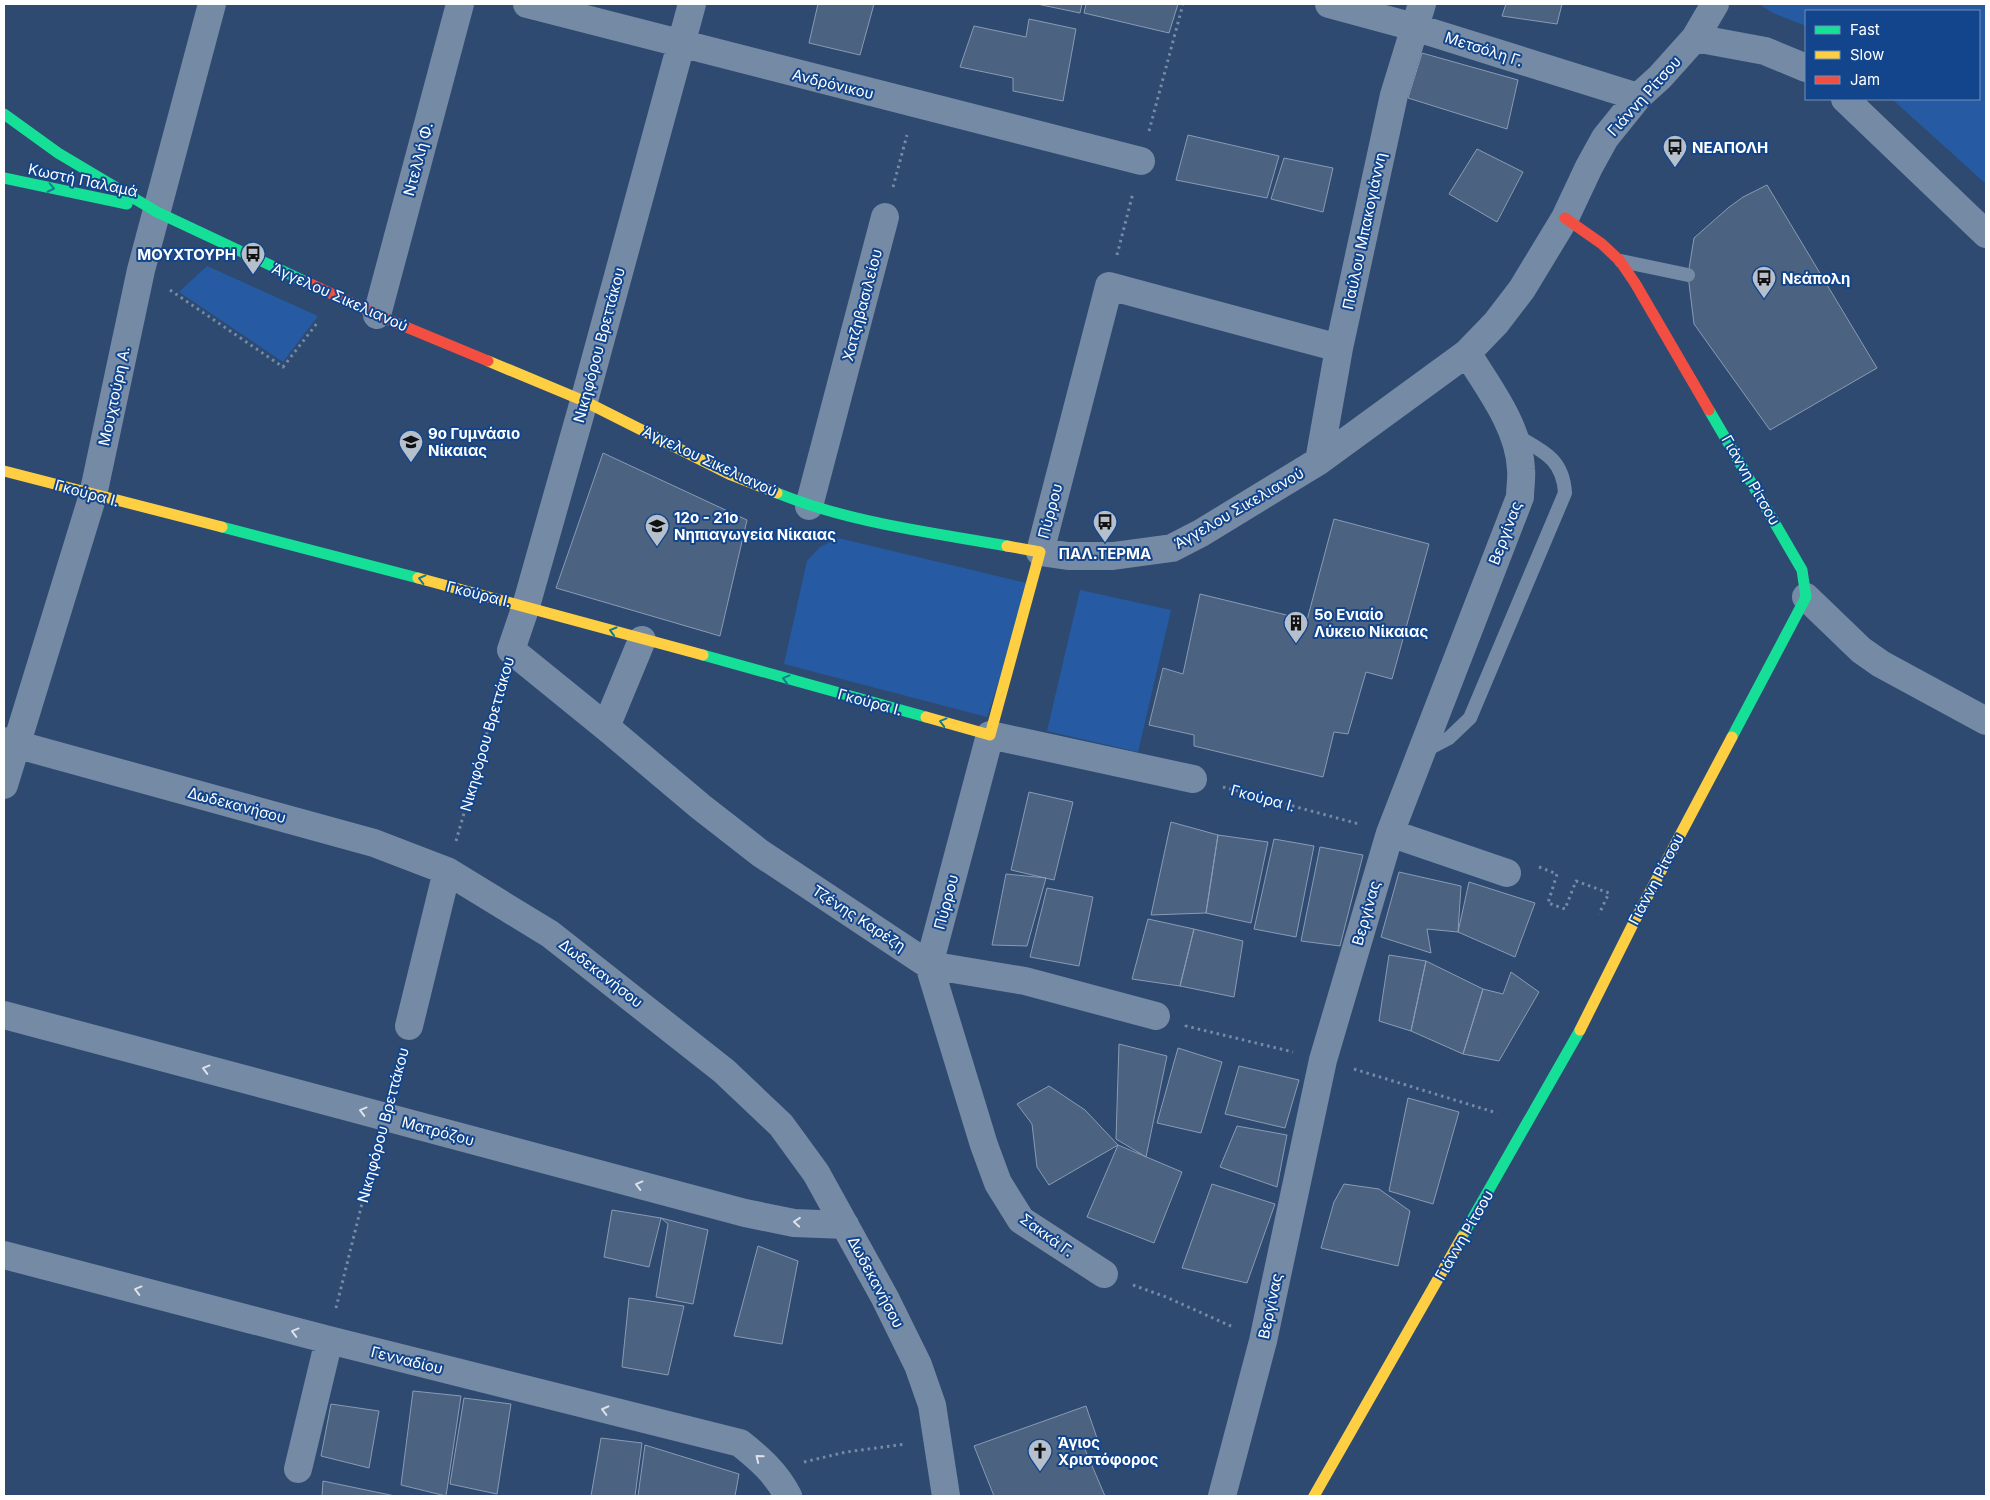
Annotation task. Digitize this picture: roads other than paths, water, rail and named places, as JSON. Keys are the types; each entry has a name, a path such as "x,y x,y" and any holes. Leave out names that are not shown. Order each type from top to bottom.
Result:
{"street":[{"name":"Μουχτούρη Α.","path":"4,785 10,742 93,494 141,270 212,4"},
{"name":"Ντελλή Φ.","path":"377,315 460,4"},
{"name":"Ανδρόνικου","path":"527,4 915,105 1141,161"},
{"name":"Νικηφόρου Βρεττάκου","path":"511,650 526,606 584,401 692,4"},
{"name":"Μετσόλη Γ.","path":"1329,4 1418,15 1638,97"},
{"name":"Γιάννη Ρίτσου","path":"1314,1496 1571,1047 1634,922 1806,597 1802,570 1798,562 1636,282 1620,260 1602,244 1565,218 1605,138 1638,97 1660,77 1695,38 1715,4"},
{"name":"Παύλου Μπακογιάννη","path":"1319,461 1338,348 1394,95 1418,15"},
{"path":"1695,38 1765,51 1805,68"},
{"path":"1846,100 1986,234"},
{"name":"Άγγελου Σικελιανού","path":"4,114 58,154 157,212 377,315 584,401 731,474 809,506 851,518 1068,556 1113,556 1172,548 1201,533 1319,461 1467,353 1496,323 1522,289 1565,218"},
{"name":"Κωστή Παλαμά","path":"4,178 157,212"},
{"name":"Χατζηβασιλείου","path":"809,506 885,217"},
{"name":"Πύρρου","path":"929,965 1109,286 1338,348"},
{"name":"Βεργίνας","path":"1222,1496 1263,1340 1324,1060 1390,833 1520,497 1521,469 1514,434 1493,393 1467,353"},
{"name":"Γκούρα Ι.","path":"4,471 526,606 642,640 990,735 1193,779"},
{"path":"1806,597 1860,650 1881,664 1986,721"},
{"path":"606,727 642,640"},
{"name":"Τζένης Καρέζη","path":"511,650 701,807 760,853 929,965 1025,981 1156,1016"},
{"name":"Δωδεκανήσου","path":"10,742 374,843 447,871 550,934 724,1071 781,1125 816,1173 885,1298 918,1365 932,1405 946,1496"},
{"path":"1390,833 1507,873"},
{"path":"409,1026 447,871"},
{"name":"Σακκά Γ.","path":"929,965 984,1145 998,1183 1021,1220 1104,1274"},
{"name":"Ματρόζου","path":"4,1015 745,1213 794,1223 845,1225"},
{"name":"Γενναδίου","path":"4,1255 329,1340 740,1443 764,1462 784,1488"},
{"path":"298,1468 329,1340"}],"lane":[{"path":"1620,260 1688,275"},
{"path":"1421,753 1449,738 1470,718 1565,493 1564,480 1559,466 1548,454 1514,434"}],"place":[{"name":"ΝΕΑΠΟΛΗ","path":"1675,168"},
{"name":"ΜΟΥΧΤΟΥΡΗ","path":"253,275"},
{"name":"Νεάπολη","path":"1764,299"},
{"name":"9ο Γυμνάσιο Νίκαιας","path":"411,463"},
{"name":"ΠΑΛ.ΤΕΡΜΑ","path":"1105,543"},
{"name":"12ο - 21ο Νηπιαγωγεία Νίκαιας","path":"657,547"},
{"name":"5ο Ενιαίο Λύκειο Νίκαιας","path":"1296,644"},
{"name":"Άγιος Χριστόφορος","path":"1040,1472"}]}
